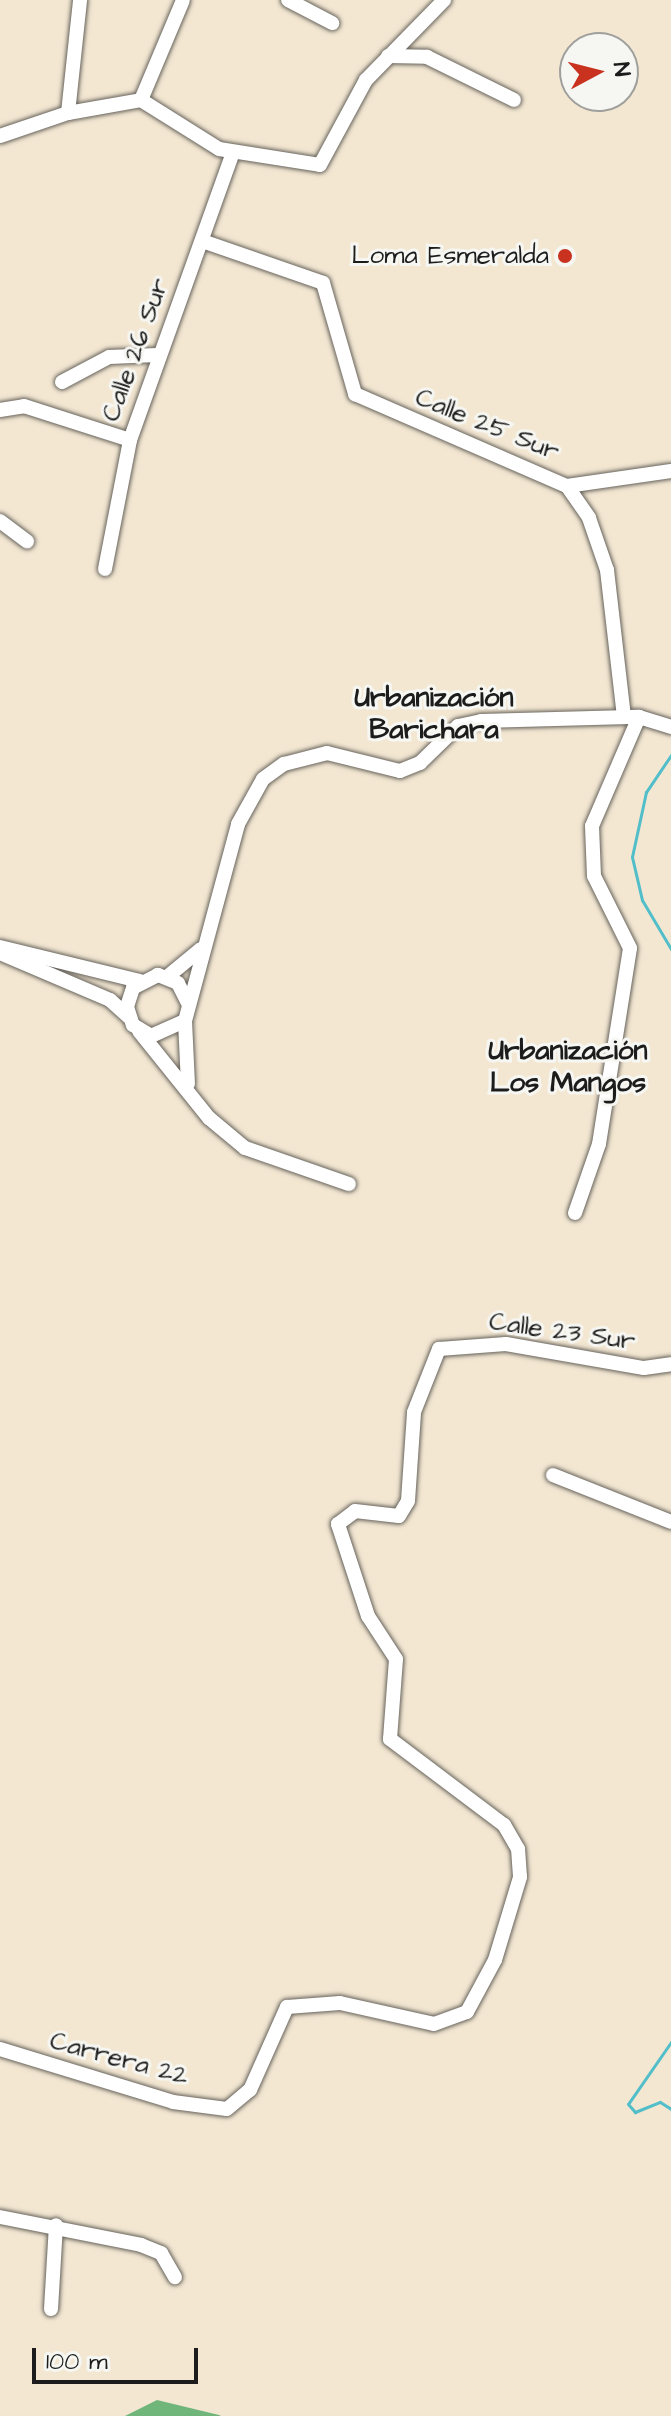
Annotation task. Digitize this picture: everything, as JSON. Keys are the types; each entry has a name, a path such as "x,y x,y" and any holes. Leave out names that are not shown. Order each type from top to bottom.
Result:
{"street":[{"path":"68,113 80,0"},
{"path":"141,100 183,0"},
{"path":"288,0 332,23"},
{"path":"0,136 68,113 141,100 233,153 320,165 366,80 444,0"},
{"path":"388,56 427,57 514,100"},
{"name":"Calle 26 Sur","path":"105,569 130,440 157,355 233,153"},
{"name":"Calle 25 Sur","path":"202,241 323,283 337,315 348,383 374,405 567,486 589,518 607,570 624,717"},
{"path":"62,382 109,357 157,355"},
{"path":"0,410 24,406 130,440"},
{"path":"567,486 671,471"},
{"path":"0,521 27,541"},
{"path":"575,1213 599,1144 630,948 626,929 598,888 590,839 639,717"},
{"path":"188,1085 185,1021 201,949 248,799 284,764 327,753 400,771 469,722 639,717 671,727"},
{"path":"0,950 140,981 167,977 201,949"},
{"path":"0,950 110,1000 129,1017 188,1085 209,1118 245,1148 349,1184"},
{"path":"167,977 188,1003"},
{"path":"129,1017 128,997 140,981"},
{"path":"139,1031 164,1036 185,1021"},
{"name":"Calle 23 Sur","path":"227,2109 250,2090 287,2007 340,2003 447,2023 477,2001 495,1960 520,1877 518,1849 504,1825 390,1739 396,1659 390,1643 368,1616 338,1524 355,1511 399,1516 408,1501 414,1412 439,1349 506,1344 644,1368 671,1364"},
{"path":"553,1475 671,1522"},
{"name":"Carrera 22","path":"0,2049 173,2102 227,2109"},
{"path":"0,2217 56,2225 161,2253 175,2277"},
{"path":"51,2309 56,2225"}],"green space":[{"path":"157,2400 219,2415 221,2416 125,2416"}],"waterway":[{"path":"671,755 646,792 632,857 642,900 671,949"},
{"path":"671,2042 628,2104 635,2112 660,2102 671,2109"}],"place":[{"name":"Loma Esmeralda","path":"565,256"}],"district":[{"name":"Urbanización Barichara","path":"434,714"},
{"name":"Urbanización Los Mangos","path":"568,1067"}]}
